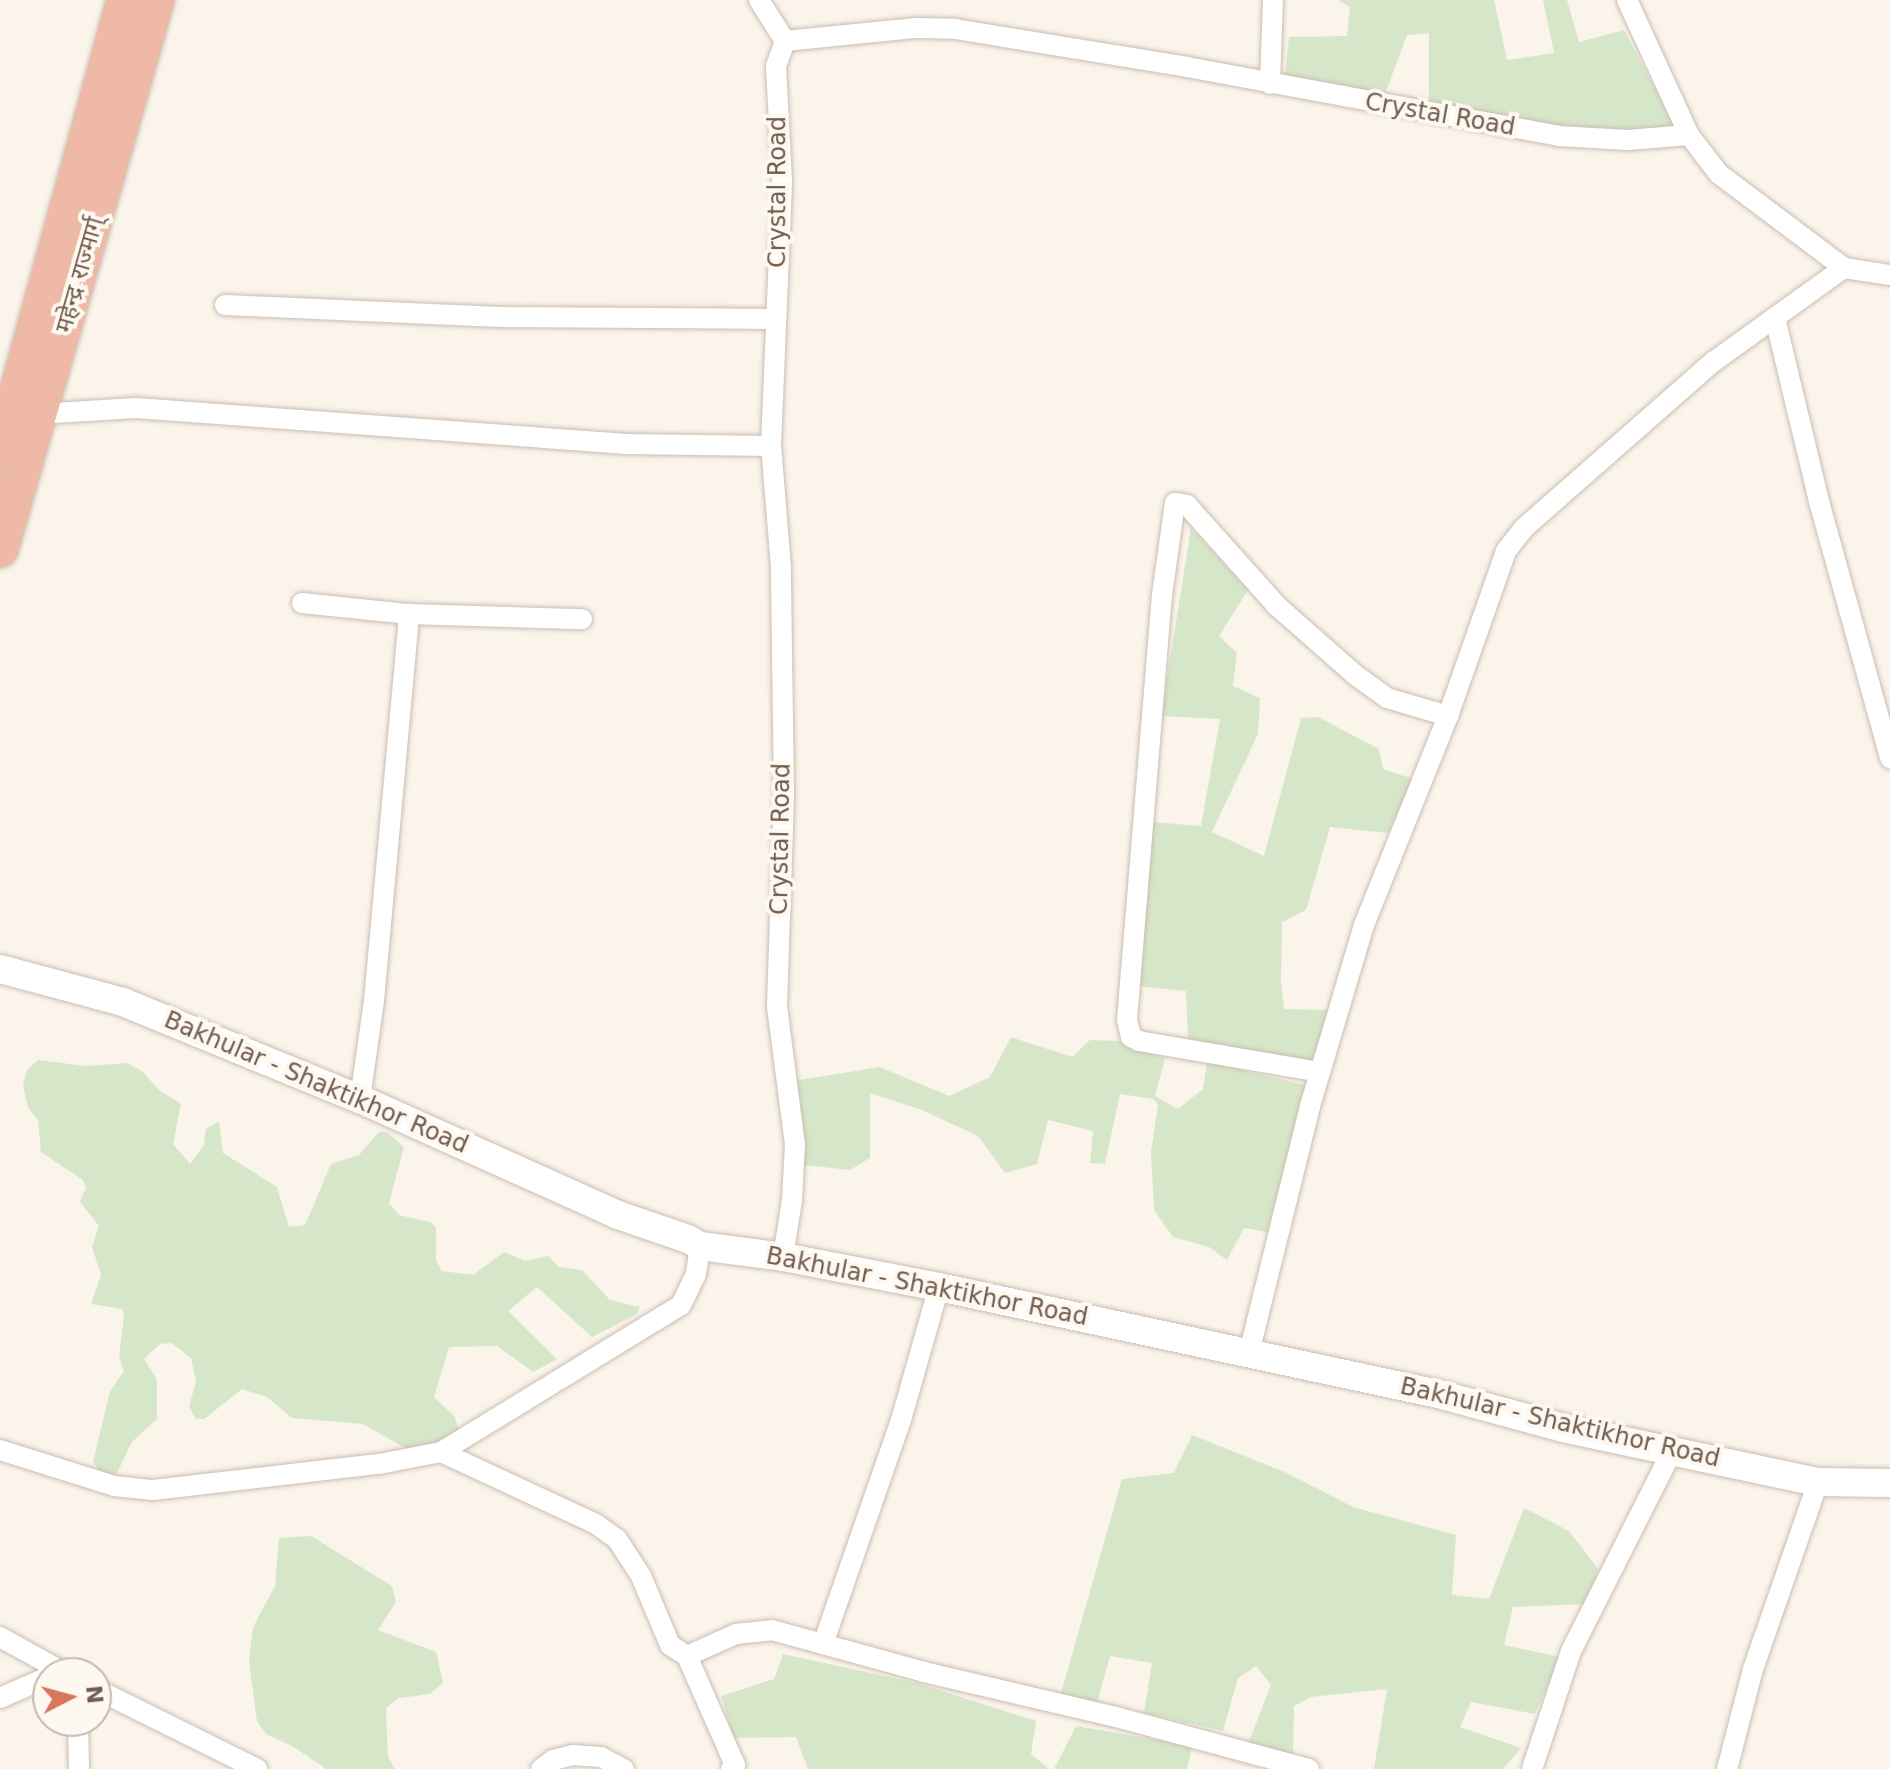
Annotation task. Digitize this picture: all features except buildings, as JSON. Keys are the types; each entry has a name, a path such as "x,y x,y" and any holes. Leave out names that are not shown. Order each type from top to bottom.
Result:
{"highway":[{"name":"महेन्द्र राज्मार्ग्","path":"0,457 125,0"},
{"name":"महेन्द्र राज्मार्ग्","path":"0,549 76,292 156,0"}],"street":[{"path":"759,0 785,41"},
{"path":"1270,84 1273,0"},
{"path":"1627,0 1689,135 1719,174 1844,268 1890,275"},
{"name":"Crystal Road","path":"783,1257 792,1200 795,1145 777,1006 784,795 781,567 771,446 782,181 776,66 785,41 916,28 955,29 1187,67 1558,136 1628,140 1689,135"},
{"path":"1249,1353 1320,1072 1364,925 1448,716 1506,551 1524,528 1713,362 1844,268"},
{"path":"225,305 500,317 776,319"},
{"path":"1775,318 1820,505 1890,758"},
{"path":"38,414 136,408 624,444 771,446"},
{"path":"1320,1072 1139,1041 1131,1037 1129,1028 1162,595 1175,503 1187,505 1277,606 1354,674 1387,698 1448,716"},
{"path":"302,603 409,614 582,619"},
{"path":"360,1099 374,1001 409,614"},
{"name":"Bakhular - Shaktikhor Road","path":"0,969 123,1002 360,1099 618,1215 700,1246 783,1257 939,1287 1438,1394 1563,1428 1818,1482 1888,1477"},
{"path":"0,1450 114,1486 153,1490 379,1464 441,1452 681,1305 696,1274 700,1246"},
{"path":"823,1644 901,1420 939,1287"},
{"path":"1532,1769 1571,1651 1672,1451"},
{"path":"441,1452 596,1524 617,1539 641,1576 670,1645 687,1656 735,1765 731,1769"},
{"path":"1727,1769 1753,1669 1818,1482"},
{"path":"687,1656 736,1634 772,1630 1309,1769"},
{"path":"0,1637 32,1657"},
{"path":"0,1698 32,1684"},
{"path":"112,1697 257,1769"},
{"path":"78,1737 79,1769"},
{"path":"541,1769 553,1760 573,1755 601,1757 624,1769"}],"green space":[{"path":"1338,0 1494,0 1507,60 1554,53 1543,0 1567,0 1579,42 1624,30 1675,127 1636,133 1558,126 1429,103 1429,33 1407,35 1385,94 1285,76 1289,37 1347,36 1350,7"},
{"path":"1191,528 1248,590 1219,636 1237,653 1233,686 1260,698 1258,734 1212,832 1264,856 1301,718 1318,717 1379,749 1383,769 1413,779 1388,833 1330,827 1306,910 1282,922 1284,1009 1329,1010 1315,1063 1188,1039 1186,991 1137,986 1143,956 1151,822 1201,826 1220,719 1161,716"},
{"path":"1011,1037 1072,1057 1090,1040 1119,1041 1165,1059 1155,1096 1178,1109 1203,1089 1207,1062 1305,1085 1267,1232 1244,1228 1227,1260 1209,1247 1173,1237 1154,1210 1151,1152 1158,1104 1153,1099 1120,1094 1105,1164 1090,1163 1093,1131 1048,1120 1037,1164 1005,1173 978,1136 922,1110 870,1093 870,1158 850,1170 804,1165 793,1081 880,1067 949,1096 990,1077"},
{"path":"38,1060 86,1066 127,1063 142,1071 159,1090 181,1104 173,1144 190,1164 204,1145 206,1129 219,1121 223,1153 277,1187 289,1227 305,1225 331,1164 359,1155 379,1132 387,1132 404,1147 389,1203 399,1215 430,1222 436,1227 436,1260 442,1271 473,1275 504,1252 525,1261 548,1256 559,1267 582,1270 610,1300 640,1307 637,1314 592,1337 537,1287 508,1311 557,1359 533,1372 497,1346 449,1347 434,1397 454,1416 460,1432 419,1456 363,1424 292,1418 267,1397 242,1389 204,1419 196,1419 189,1406 196,1382 191,1358 172,1343 160,1344 144,1359 157,1379 157,1419 132,1442 117,1473 102,1475 93,1462 110,1391 124,1371 119,1357 124,1317 122,1309 91,1304 101,1275 92,1247 99,1226 80,1202 86,1187 83,1180 41,1152 38,1120 28,1108 23,1085 27,1070"},
{"path":"1192,1435 1287,1473 1353,1507 1456,1535 1452,1595 1489,1599 1524,1508 1569,1531 1598,1569 1586,1604 1513,1607 1504,1645 1560,1657 1535,1714 1471,1702 1460,1727 1521,1748 1503,1769 1374,1769 1387,1689 1311,1697 1294,1706 1293,1758 1248,1744 1271,1685 1256,1666 1238,1678 1223,1731 1144,1713 1152,1663 1110,1656 1096,1707 1060,1697 1122,1479 1174,1473"},
{"path":"311,1536 392,1586 396,1602 378,1630 436,1652 443,1683 430,1694 399,1698 386,1708 388,1757 395,1769 326,1769 294,1747 266,1734 257,1721 249,1661 253,1627 275,1586 279,1538"},
{"path":"783,1654 917,1683 1036,1721 1031,1754 1049,1769 808,1769 796,1737 734,1738 721,1696 774,1679"},
{"path":"1076,1726 1192,1746 1187,1769 1054,1769"}]}
